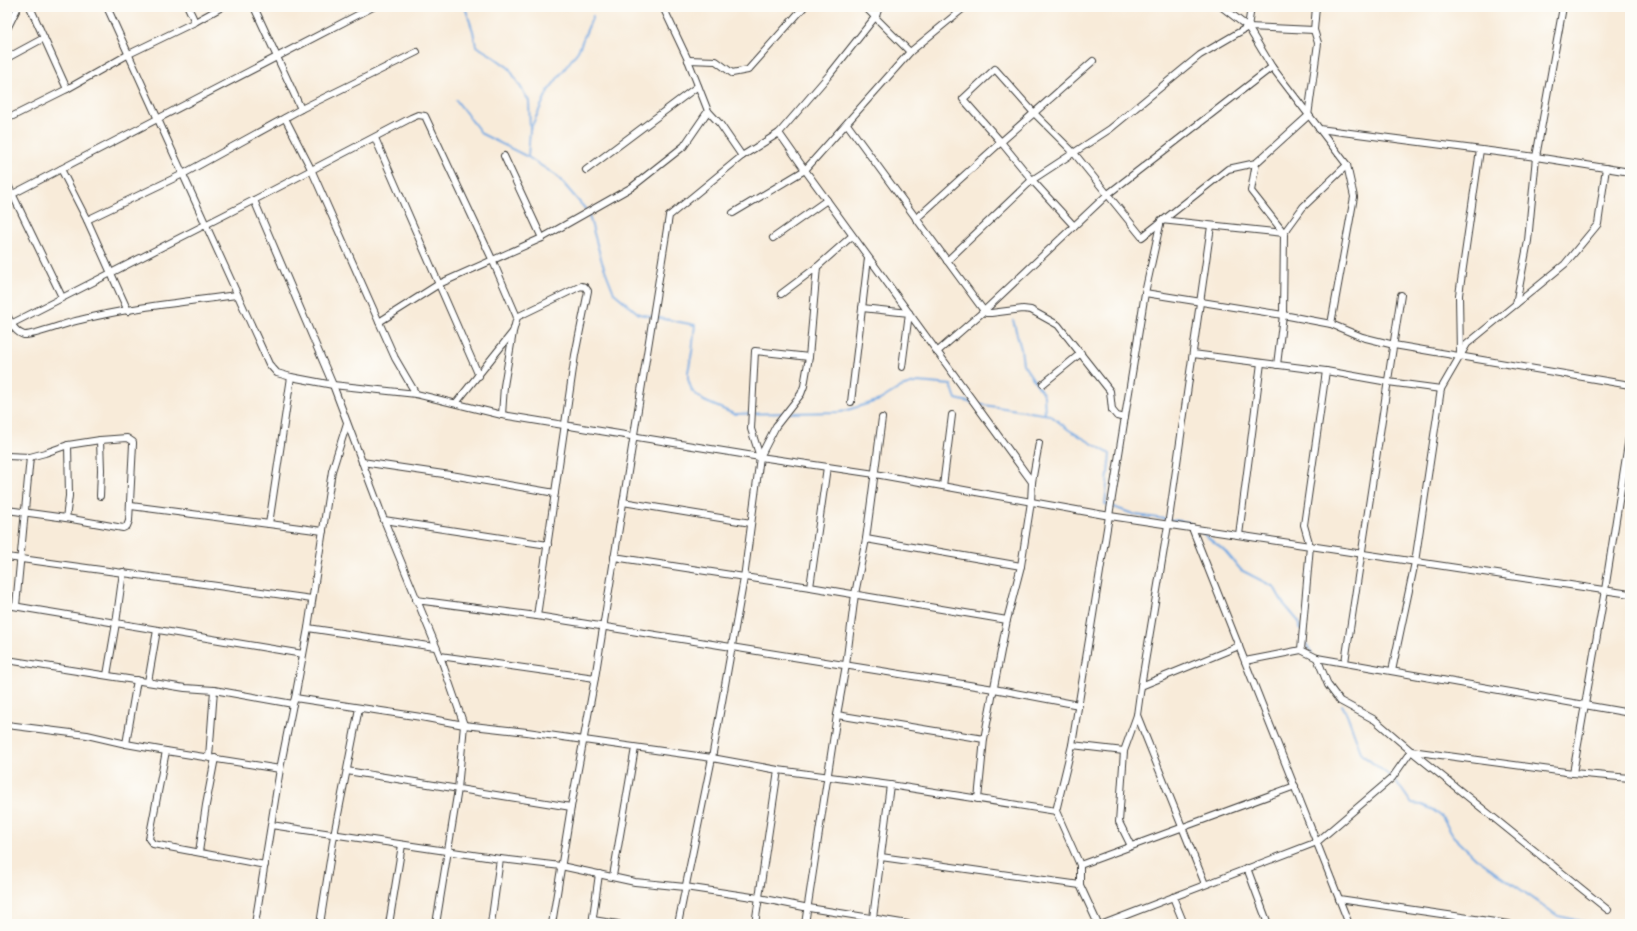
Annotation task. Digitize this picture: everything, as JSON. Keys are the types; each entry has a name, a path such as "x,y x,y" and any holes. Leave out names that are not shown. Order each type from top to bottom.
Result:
{"street":[{"path":"7,29 18,7"},
{"path":"30,7 67,89"},
{"path":"107,7 159,118 269,364 277,373 333,385 416,394 502,415 634,435 760,457 876,474 1110,516 1630,594"},
{"path":"188,7 196,22"},
{"path":"7,119 67,89 129,54 196,22 222,7"},
{"path":"254,7 301,109"},
{"path":"10,195 373,7"},
{"path":"663,7 688,60 708,111 720,124 742,156"},
{"path":"688,60 716,62 732,73 748,70 804,7"},
{"path":"866,7 910,52"},
{"path":"552,924 571,807 595,678 669,216 742,156 779,132 830,74 876,16 879,7"},
{"path":"733,213 805,170 910,52 965,7"},
{"path":"1222,7 1248,27 1272,67 1347,165 1354,197 1331,324"},
{"path":"1248,27 1251,7"},
{"path":"1074,226 1032,180 963,99 995,70 1034,113 1074,153 1142,237 1161,220 1228,169 1256,163 1308,116 1318,43 1314,30 1316,7"},
{"path":"1516,304 1528,241 1536,157 1563,7"},
{"path":"947,261 1032,180 1110,129 1200,55 1248,27 1314,30"},
{"path":"7,58 44,38"},
{"path":"86,220 183,174 301,109 417,52"},
{"path":"916,219 1093,61"},
{"path":"937,352 984,311 1108,194 1272,67"},
{"path":"586,170 698,86"},
{"path":"379,322 438,284 542,238 632,187 684,146 708,111"},
{"path":"9,325 375,138 411,118 418,115 425,116 492,259 517,317 504,386 502,415"},
{"path":"285,118 312,169 395,358 416,394"},
{"path":"847,124 984,311 991,313 1012,309 1032,310 1058,324 1110,391 1112,410 1117,416 1125,418"},
{"path":"1319,129 1536,157 1630,172"},
{"path":"779,132 852,236 1032,482"},
{"path":"375,138 479,376"},
{"path":"1460,356 1459,295 1480,150"},
{"path":"504,156 542,238"},
{"path":"1256,163 1251,191 1284,233"},
{"path":"1277,365 1283,315 1284,233 1303,207 1347,165"},
{"path":"1392,671 1415,562 1441,389 1467,344 1565,264 1598,224 1606,168"},
{"path":"61,169 128,311"},
{"path":"7,183 10,195 62,297"},
{"path":"254,200 333,385 384,520 440,656 464,725 458,789 436,924"},
{"path":"773,238 827,200"},
{"path":"1161,220 1284,233"},
{"path":"1098,924 1080,885 1080,865 1056,811 1072,745 1145,293 1161,220"},
{"path":"1131,846 1119,822 1124,751 1137,715 1168,525 1212,226"},
{"path":"780,294 817,267 852,236"},
{"path":"851,402 868,258"},
{"path":"678,924 712,758 744,578 760,457 776,426 801,394 804,386 809,358 817,267"},
{"path":"517,317 580,286 585,286 588,291 565,424 537,616"},
{"path":"1145,293 1331,324 1362,337 1394,345 1630,384"},
{"path":"7,315 9,325 18,333 28,335 80,320 237,294"},
{"path":"1345,662 1402,295"},
{"path":"862,308 909,313"},
{"path":"902,367 909,313"},
{"path":"456,403 513,332"},
{"path":"760,457 751,429 756,351 809,358"},
{"path":"1043,384 1081,353"},
{"path":"1193,354 1326,371 1388,382 1441,389"},
{"path":"1239,536 1261,363"},
{"path":"1301,650 1310,546 1304,525 1326,371"},
{"path":"269,524 291,377"},
{"path":"943,486 952,415"},
{"path":"805,924 809,908 837,715 846,665 855,594 866,540 876,474 882,418"},
{"path":"255,924 280,769 304,654 334,461 347,423"},
{"path":"1574,773 1630,430"},
{"path":"7,456 30,457 45,454 68,445 100,440 127,438 132,442 131,506 127,526 123,528 7,510"},
{"path":"100,440 102,470 100,496"},
{"path":"978,799 984,740 1006,620 1021,566 1031,502 1032,482 1039,443"},
{"path":"66,518 69,496 68,445"},
{"path":"16,606 30,457"},
{"path":"362,462 555,493"},
{"path":"810,587 827,467"},
{"path":"623,502 751,523"},
{"path":"131,506 323,531"},
{"path":"384,520 548,545"},
{"path":"1192,528 1350,924"},
{"path":"866,540 1021,566"},
{"path":"7,557 312,599"},
{"path":"614,557 855,594 1006,620"},
{"path":"107,675 123,572"},
{"path":"416,600 603,626 994,689 1079,705"},
{"path":"7,605 304,654"},
{"path":"308,628 435,647"},
{"path":"148,682 156,630"},
{"path":"1141,686 1239,646"},
{"path":"1245,661 1301,650 1317,658 1630,713"},
{"path":"440,656 595,678"},
{"path":"1317,658 1328,685 1340,700 1375,720 1411,751 1608,910"},
{"path":"7,660 186,688 214,690 359,708 464,725 712,758 778,770 890,785 1056,811"},
{"path":"126,744 137,680"},
{"path":"199,852 212,758 214,690"},
{"path":"320,924 334,835 359,708"},
{"path":"837,715 984,740"},
{"path":"1137,715 1205,884"},
{"path":"7,725 87,735 126,744 280,769"},
{"path":"1072,745 1124,751"},
{"path":"613,876 635,748"},
{"path":"166,751 149,839 150,842 153,844 265,865"},
{"path":"1411,751 1574,773 1630,778"},
{"path":"1103,924 1317,842 1392,778 1411,751"},
{"path":"755,924 778,770"},
{"path":"347,771 571,807"},
{"path":"873,918 890,785"},
{"path":"1080,865 1295,786"},
{"path":"271,825 448,852 561,866 613,876 635,882 685,887 759,898 809,908 908,924"},
{"path":"389,924 402,845"},
{"path":"881,857 1080,885"},
{"path":"491,924 500,859"},
{"path":"1247,868 1268,924"},
{"path":"599,874 592,922 618,924"},
{"path":"1173,897 1184,924"},
{"path":"1339,899 1508,924"}],"waterway":[{"path":"465,7 476,46 509,68 529,101 530,130 528,157 557,176 588,212 602,262 614,293 639,314 695,325 688,379 692,391 704,401 734,414 784,413"},
{"path":"530,130 548,91 578,51 593,16"},
{"path":"456,100 482,134 528,157"},
{"path":"1013,320 1021,349 1023,364 1044,395 1045,414"},
{"path":"789,413 841,412 880,400 901,387 918,382 951,385 956,399 973,403"},
{"path":"977,404 1050,415 1069,430 1110,454 1105,504 1136,515 1188,522 1193,526"},
{"path":"1201,532 1225,551 1241,570 1274,587 1283,603 1299,622 1300,630"},
{"path":"1303,639 1312,653"},
{"path":"1342,705 1347,714 1362,755 1395,780 1412,804 1422,805 1433,810 1442,817 1453,836 1476,858 1558,916 1595,924"}]}
